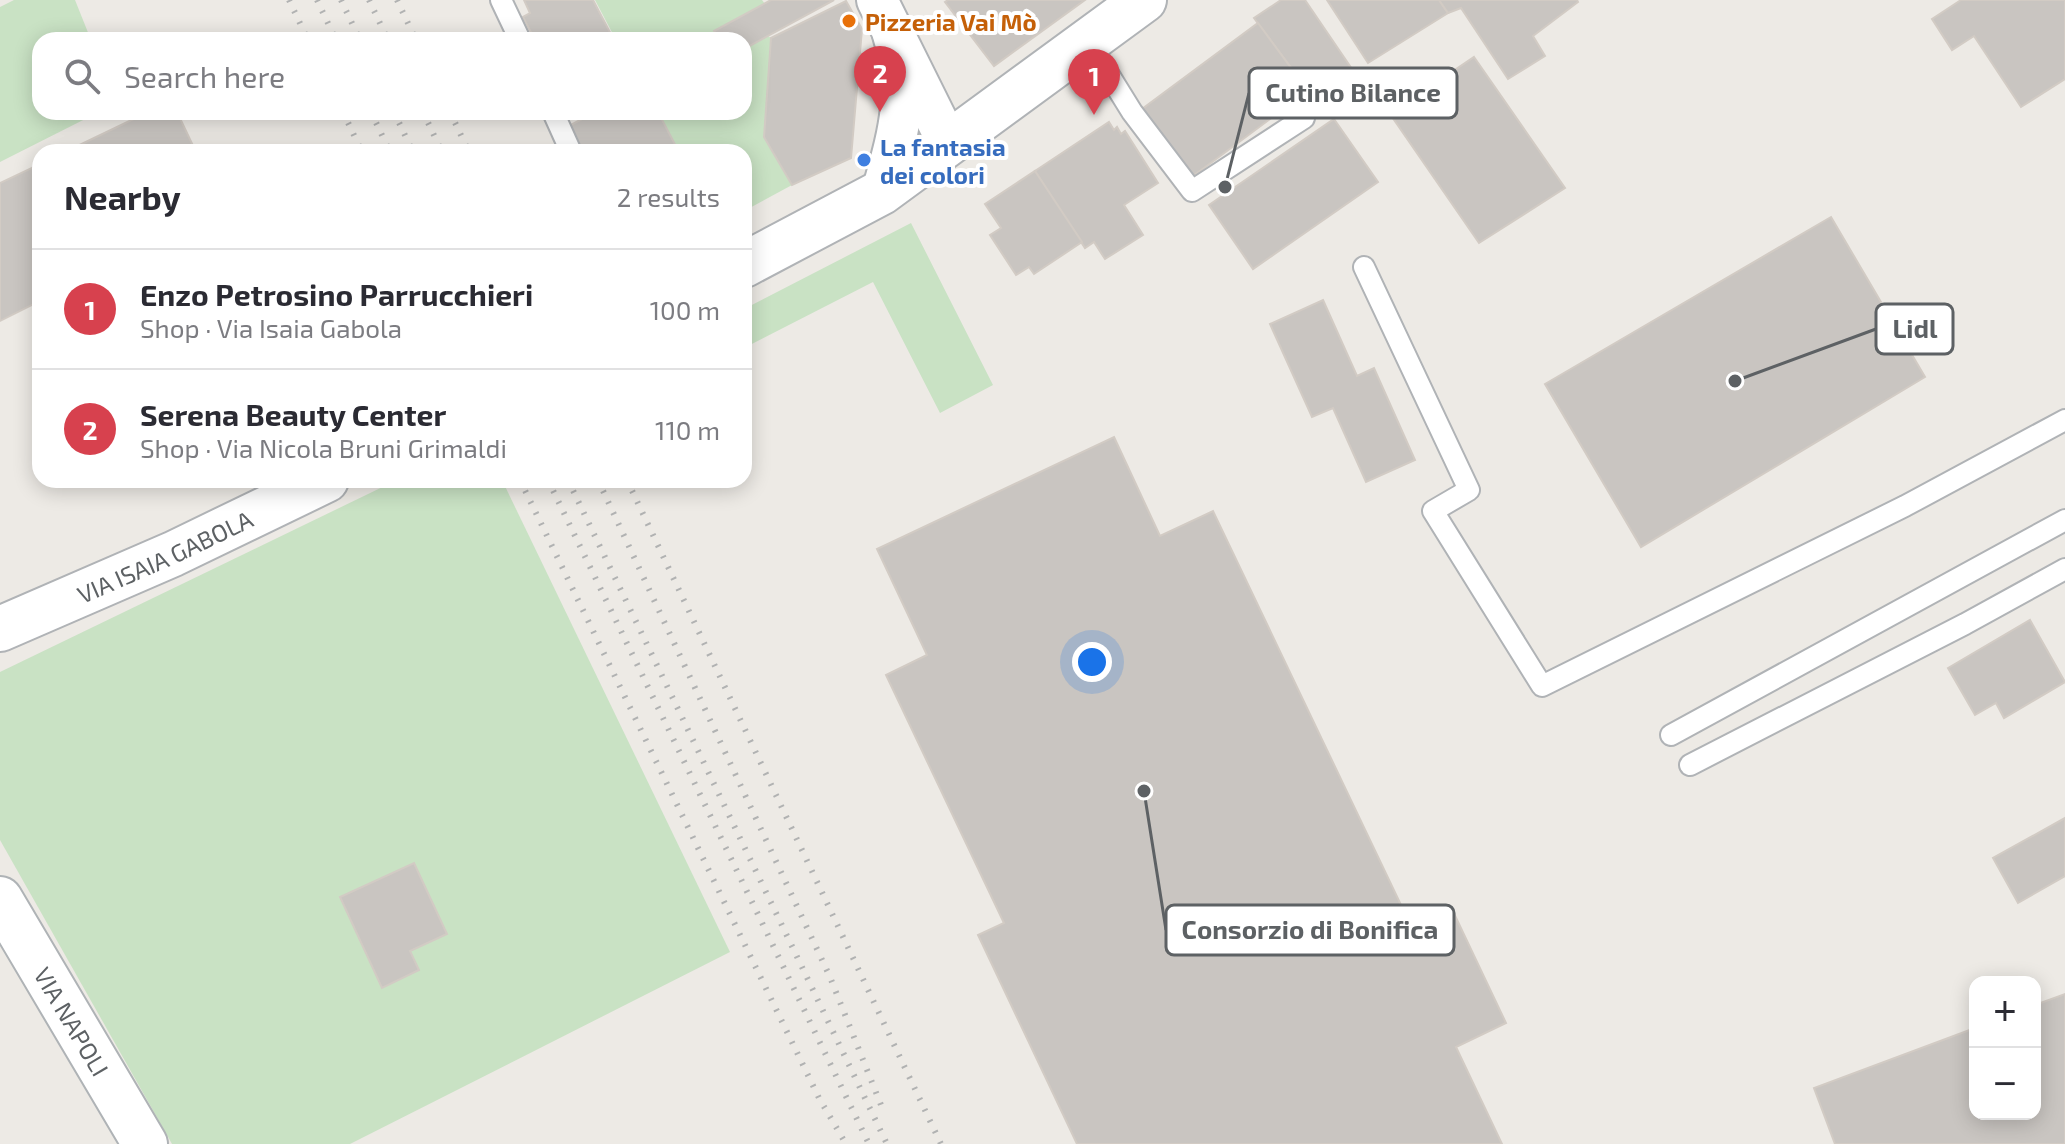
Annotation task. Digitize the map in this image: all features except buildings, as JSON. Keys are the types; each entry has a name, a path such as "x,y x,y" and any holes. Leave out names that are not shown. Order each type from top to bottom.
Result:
{"street":[{"path":"752,261 882,192 1144,0"},
{"path":"885,15 948,143"},
{"path":"882,192 903,117 903,65 885,15"},
{"name":"VIA ISAIA GABOLA","path":"0,629 173,554 309,488"},
{"name":"VIA NAPOLI","path":"0,899 145,1144"}],"lane":[{"path":"501,0 516,32"},
{"path":"1088,41 1132,112 1192,191 1304,118"},
{"path":"557,120 567,144"},
{"path":"1364,267 1469,490 1433,511 1542,686 1905,506 2065,420"},
{"path":"1671,735 2065,520"},
{"path":"1690,765 2065,569"}],"green space":[{"path":"14,0 75,0 88,32 32,32 32,120 83,120 0,162 0,7"},
{"path":"595,0 762,0 765,4 715,32 612,32"},
{"path":"768,36 771,38 764,137 792,185 752,207 752,144 675,144 662,120 752,120 752,45"},
{"path":"911,223 993,385 940,413 873,282 752,344 752,305"},
{"path":"380,488 506,488 730,952 350,1144 172,1144 0,840 0,672"}],"railway":[{"path":"289,0 304,32"},
{"path":"317,0 332,32"},
{"path":"341,0 356,32"},
{"path":"369,0 384,32"},
{"path":"397,0 412,32"},
{"path":"347,120 358,144"},
{"path":"375,120 386,144"},
{"path":"398,120 409,144"},
{"path":"427,120 438,144"},
{"path":"454,120 465,144"},
{"path":"524,488 819,1098 846,1144"},
{"path":"552,488 869,1144"},
{"path":"572,488 887,1144"},
{"path":"602,488 830,977 883,1110"},
{"path":"631,488 941,1144"}],"place":[{"name":"Pizzeria Vai Mò","path":"849,21"},
{"name":"Serena Beauty Center","path":"880,112"},
{"name":"Enzo Petrosino Parrucchieri","path":"1094,115"},
{"name":"La fantasia dei colori","path":"864,160"},
{"name":"Cutino Bilance","path":"1225,187"},
{"name":"Lidl","path":"1735,381"},
{"name":"Consorzio di Bonifica","path":"1144,791"}]}
